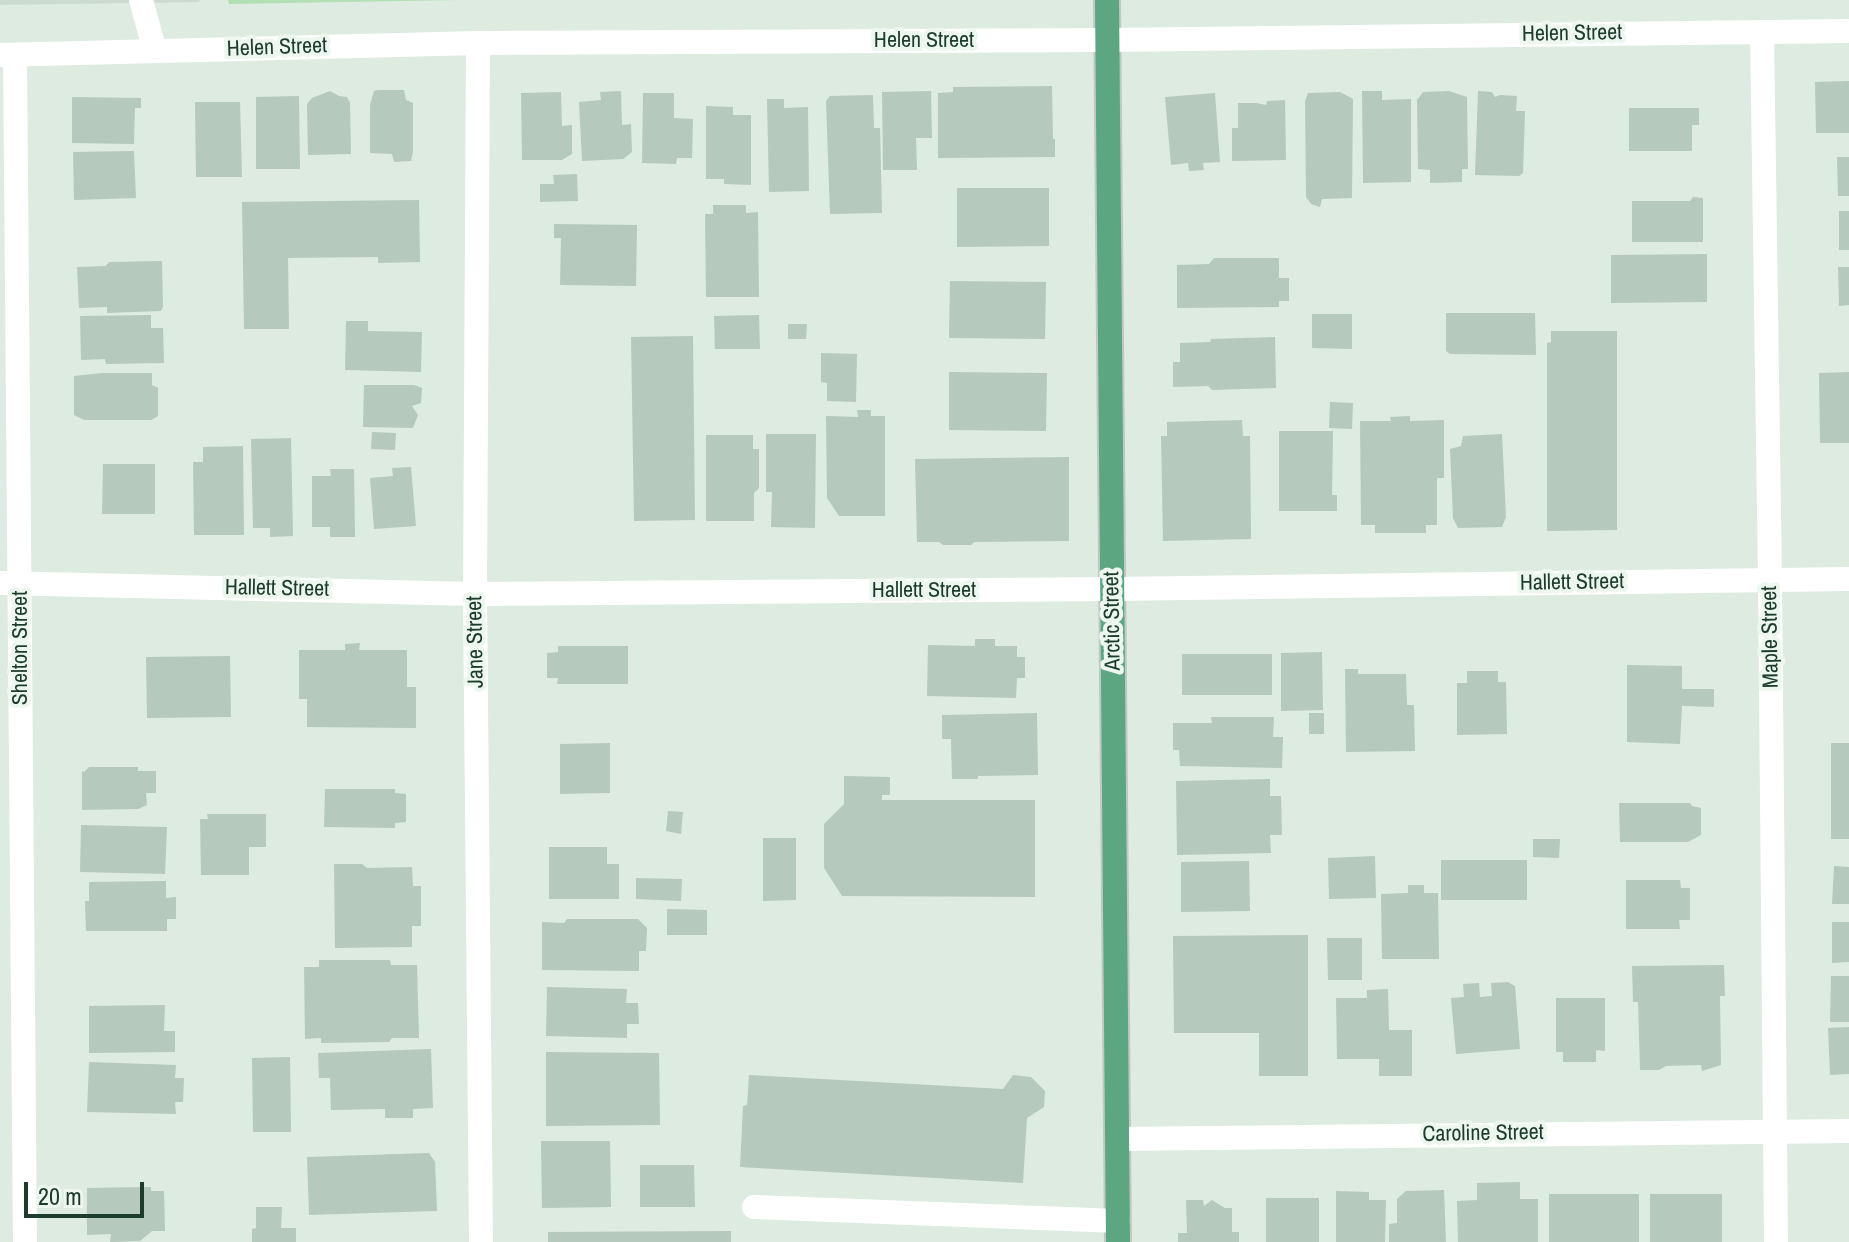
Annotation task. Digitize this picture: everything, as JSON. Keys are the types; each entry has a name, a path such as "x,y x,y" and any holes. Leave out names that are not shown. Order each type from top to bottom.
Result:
{"main road":[{"name":"Arctic Street","path":"1107,0 1118,1231"}],"street":[{"path":"141,0 155,51"},
{"name":"Helen Street","path":"7,55 478,43 1108,40 1849,31"},
{"name":"Maple Street","path":"1762,32 1776,1242"},
{"name":"Jane Street","path":"478,43 475,594 481,1242"},
{"name":"Shelton Street","path":"7,55 10,583 25,1242"},
{"name":"Hallett Street","path":"10,583 475,594 1849,579"},
{"name":"Caroline Street","path":"1118,1139 1849,1131"},
{"path":"754,1207 1118,1231"}],"shaded area":[{"path":"0,0 199,0 200,2 0,5"}],"green space":[{"path":"228,0 460,0 229,4"}],"building":[{"path":"1849,81 1849,133 1816,133 1815,82"},
{"path":"1052,86 1055,157 938,158 938,93 953,92 953,87"},
{"path":"404,90 406,100 413,103 411,161 394,162 392,154 370,153 370,105 374,91"},
{"path":"330,91 347,97 350,103 351,154 308,155 307,104 312,98"},
{"path":"621,91 622,125 631,124 632,152 623,159 582,161 579,102 601,100 600,92"},
{"path":"931,91 932,138 916,138 917,170 883,170 882,92"},
{"path":"1362,91 1382,91 1382,100 1411,99 1411,182 1363,183"},
{"path":"1449,91 1467,97 1468,169 1462,169 1462,182 1430,183 1430,170 1418,169 1417,100 1423,92"},
{"path":"1478,91 1492,92 1495,97 1517,96 1516,111 1525,111 1523,173 1519,176 1475,175"},
{"path":"561,92 562,126 572,125 572,154 562,160 522,160 521,93"},
{"path":"1340,92 1353,99 1352,198 1322,199 1320,207 1311,204 1306,197 1305,101 1308,93"},
{"path":"643,93 674,93 674,118 693,119 692,158 677,158 676,164 642,163"},
{"path":"1215,93 1220,162 1203,163 1204,170 1189,171 1188,163 1171,165 1165,97"},
{"path":"873,95 874,128 880,128 882,213 830,214 826,101 830,96"},
{"path":"299,96 300,169 256,169 256,97"},
{"path":"72,97 141,98 141,108 135,108 134,144 72,143"},
{"path":"767,99 784,99 784,108 808,107 809,191 769,192"},
{"path":"1285,100 1286,160 1232,161 1232,128 1238,128 1238,103 1266,105 1267,101"},
{"path":"195,102 240,102 242,177 196,177"},
{"path":"706,106 733,107 733,115 751,115 751,185 724,184 724,179 706,179"},
{"path":"1629,108 1699,108 1699,125 1692,125 1692,151 1629,151"},
{"path":"134,151 136,198 74,200 73,152"},
{"path":"1837,157 1849,157 1849,196 1838,196"},
{"path":"577,174 578,201 540,202 540,184 554,184 553,175"},
{"path":"957,188 1049,188 1049,246 957,247"},
{"path":"1693,197 1703,198 1703,242 1632,242 1632,201 1690,201"},
{"path":"419,200 420,262 378,263 378,257 288,258 289,329 244,329 242,202"},
{"path":"713,205 746,205 746,213 758,212 759,297 706,297 705,214 713,214"},
{"path":"1839,211 1849,211 1849,250 1839,250"},
{"path":"554,224 637,225 636,286 560,285 561,238 554,238"},
{"path":"1707,254 1707,302 1611,303 1611,255"},
{"path":"1214,258 1279,258 1279,278 1289,278 1289,301 1279,301 1279,307 1177,308 1177,265 1209,264"},
{"path":"162,261 161,311 107,313 107,307 79,308 77,267 106,266 109,262"},
{"path":"1838,267 1849,267 1849,305 1839,306"},
{"path":"950,281 1046,282 1045,339 949,338"},
{"path":"1446,313 1535,313 1536,355 1450,354 1446,351"},
{"path":"1312,314 1352,314 1352,349 1312,348"},
{"path":"151,315 151,328 163,328 164,363 106,364 105,359 81,360 80,316"},
{"path":"759,315 760,349 715,349 714,316"},
{"path":"346,321 368,321 368,331 422,332 421,372 345,370"},
{"path":"788,324 807,324 806,339 788,339"},
{"path":"1551,331 1617,331 1617,530 1547,531 1547,343 1551,342"},
{"path":"693,336 695,520 634,521 631,337"},
{"path":"1275,337 1276,388 1212,390 1208,386 1173,387 1173,362 1180,362 1180,343"},
{"path":"821,353 857,354 856,402 827,401 827,383 821,382"},
{"path":"949,372 1047,373 1046,431 949,430"},
{"path":"1849,372 1849,443 1820,443 1819,373"},
{"path":"152,373 152,385 158,388 158,416 151,420 84,420 74,415 74,376"},
{"path":"364,385 414,385 422,388 421,403 412,406 418,415 413,428 363,427"},
{"path":"1330,402 1353,403 1352,429 1329,428"},
{"path":"857,410 871,410 871,416 885,416 885,516 839,516 827,498 826,416 858,417"},
{"path":"1410,416 1410,421 1444,420 1444,478 1437,478 1437,525 1426,525 1426,533 1375,533 1375,525 1361,525 1360,421 1391,421 1390,417"},
{"path":"1242,420 1243,436 1250,436 1251,539 1163,541 1161,436 1167,436 1167,422"},
{"path":"1279,431 1333,431 1332,495 1337,495 1337,511 1279,511"},
{"path":"372,432 396,433 395,450 371,449"},
{"path":"766,434 816,434 815,528 771,527 772,492 766,492"},
{"path":"1502,434 1506,517 1502,527 1458,528 1453,518 1450,449 1461,446 1463,436"},
{"path":"706,435 753,435 753,449 759,449 759,488 754,493 754,521 706,521"},
{"path":"291,438 293,536 270,537 270,528 253,528 251,439"},
{"path":"243,446 244,535 194,535 193,462 203,462 203,447"},
{"path":"1069,457 1069,541 974,542 971,545 917,542 915,459"},
{"path":"103,464 155,464 155,514 102,514"},
{"path":"411,467 416,526 374,529 370,478 393,476 392,468"},
{"path":"330,469 354,469 355,537 330,537 330,527 312,527 312,476 331,476"},
{"path":"975,639 995,639 995,646 1017,646 1017,657 1025,657 1025,678 1017,678 1016,698 927,696 928,645 975,646"},
{"path":"360,643 359,650 407,650 407,687 416,687 416,728 307,727 307,699 299,699 299,650 345,650 345,644"},
{"path":"558,646 628,646 628,684 557,684 558,678 547,678 547,653 558,652"},
{"path":"1322,652 1323,710 1281,711 1281,653"},
{"path":"1182,654 1272,654 1272,695 1182,695"},
{"path":"230,656 231,717 147,718 146,657"},
{"path":"1627,665 1682,666 1682,689 1714,689 1714,707 1682,706 1680,744 1627,742"},
{"path":"1345,669 1358,669 1358,674 1406,674 1407,705 1414,705 1415,751 1346,752"},
{"path":"1467,671 1498,671 1498,682 1506,682 1507,734 1457,735 1457,683 1467,683"},
{"path":"1037,713 1038,775 952,779 951,739 942,739 942,715"},
{"path":"1309,713 1324,713 1324,734 1309,734"},
{"path":"1211,717 1274,717 1273,737 1283,737 1282,768 1180,766 1179,750 1173,750 1173,723 1212,723"},
{"path":"610,743 610,793 560,794 560,744"},
{"path":"1831,743 1849,743 1849,839 1831,839"},
{"path":"89,767 138,767 138,771 156,771 156,793 146,793 147,805 138,809 82,810 82,771"},
{"path":"844,776 890,777 890,795 882,795 882,800 1035,800 1035,897 842,896 824,868 824,824 844,804"},
{"path":"1270,779 1270,796 1281,796 1282,835 1270,835 1271,853 1177,855 1176,781"},
{"path":"325,789 395,789 395,793 406,794 406,822 395,823 395,828 324,827"},
{"path":"1619,803 1690,803 1701,808 1701,835 1688,842 1620,842"},
{"path":"668,811 683,812 681,834 666,831"},
{"path":"207,814 266,814 266,847 249,847 249,875 201,875 200,819 208,819"},
{"path":"81,825 167,827 165,874 80,872"},
{"path":"763,838 796,838 796,900 763,901"},
{"path":"1533,839 1560,839 1559,858 1533,857"},
{"path":"549,847 607,847 607,864 619,864 619,899 549,899"},
{"path":"1375,856 1376,898 1329,899 1328,858"},
{"path":"1441,860 1527,860 1527,900 1441,900"},
{"path":"1249,861 1250,911 1181,912 1181,862"},
{"path":"334,864 362,864 367,868 412,867 413,886 421,886 421,926 412,926 412,947 335,948"},
{"path":"1834,866 1849,867 1849,904 1832,904"},
{"path":"636,878 682,879 681,901 636,899"},
{"path":"1626,880 1680,880 1681,888 1690,888 1690,920 1679,920 1680,929 1626,929"},
{"path":"166,881 166,898 176,897 176,919 167,919 167,931 86,931 85,901 89,901 89,882"},
{"path":"1408,885 1424,885 1424,893 1438,893 1439,959 1382,959 1381,894 1408,893"},
{"path":"667,909 707,910 707,935 667,935"},
{"path":"567,919 638,919 647,928 646,951 639,951 639,971 542,970 542,922 564,923"},
{"path":"1832,922 1849,922 1849,962 1832,963"},
{"path":"1308,935 1308,1076 1259,1076 1259,1033 1174,1033 1173,936"},
{"path":"1327,938 1362,938 1362,980 1328,980"},
{"path":"319,960 390,960 391,965 417,965 419,1038 392,1038 389,1042 321,1043 321,1038 305,1039 304,967 319,967"},
{"path":"1724,965 1725,996 1720,996 1721,1065 1702,1071 1701,1065 1640,1070 1638,1002 1633,1002 1632,966"},
{"path":"1831,976 1849,976 1849,1022 1830,1022"},
{"path":"1508,982 1515,986 1520,1049 1456,1054 1451,998 1464,997 1463,984 1479,983 1480,997 1492,996 1491,983"},
{"path":"547,987 627,989 626,1003 638,1003 639,1024 627,1024 627,1038 546,1036"},
{"path":"1388,989 1389,1030 1412,1030 1412,1076 1379,1076 1379,1059 1337,1059 1336,998 1367,998 1367,990"},
{"path":"1556,998 1605,998 1605,1051 1596,1050 1596,1062 1563,1062 1563,1052 1556,1052"},
{"path":"165,1005 164,1031 175,1031 175,1052 89,1053 89,1006"},
{"path":"1849,1027 1849,1074 1830,1075 1828,1028"},
{"path":"431,1049 433,1108 413,1109 413,1118 385,1118 385,1109 331,1110 330,1078 319,1078 318,1053"},
{"path":"546,1052 659,1053 660,1125 546,1126"},
{"path":"290,1057 291,1132 253,1132 252,1058"},
{"path":"89,1062 176,1065 175,1078 184,1078 183,1102 175,1102 176,1114 87,1112"},
{"path":"749,1075 1003,1089 1013,1075 1031,1077 1045,1091 1044,1107 1027,1118 1023,1183 740,1167 743,1106 747,1105"},
{"path":"541,1141 610,1141 611,1207 542,1208"},
{"path":"429,1153 435,1162 437,1211 309,1215 307,1157"},
{"path":"640,1165 694,1165 695,1207 640,1207"},
{"path":"1520,1182 1520,1199 1538,1199 1538,1242 1458,1242 1457,1201 1477,1200 1477,1183"},
{"path":"151,1187 151,1191 164,1191 165,1231 152,1231 140,1241 110,1242 111,1234 87,1235 87,1188"},
{"path":"1444,1190 1446,1242 1389,1242 1389,1224 1397,1223 1397,1199 1406,1191"},
{"path":"1336,1191 1369,1192 1369,1200 1386,1200 1385,1242 1336,1242"},
{"path":"1549,1194 1639,1194 1639,1242 1549,1242"},
{"path":"1650,1194 1722,1194 1722,1242 1650,1242"},
{"path":"1266,1198 1319,1198 1319,1242 1266,1242"},
{"path":"1186,1200 1203,1200 1204,1206 1212,1200 1225,1208 1232,1208 1232,1232 1239,1232 1239,1242 1178,1242 1178,1233 1187,1233"},
{"path":"256,1207 282,1207 281,1228 296,1228 296,1242 252,1242"},
{"path":"731,1231 731,1242 548,1242 548,1232"}]}
